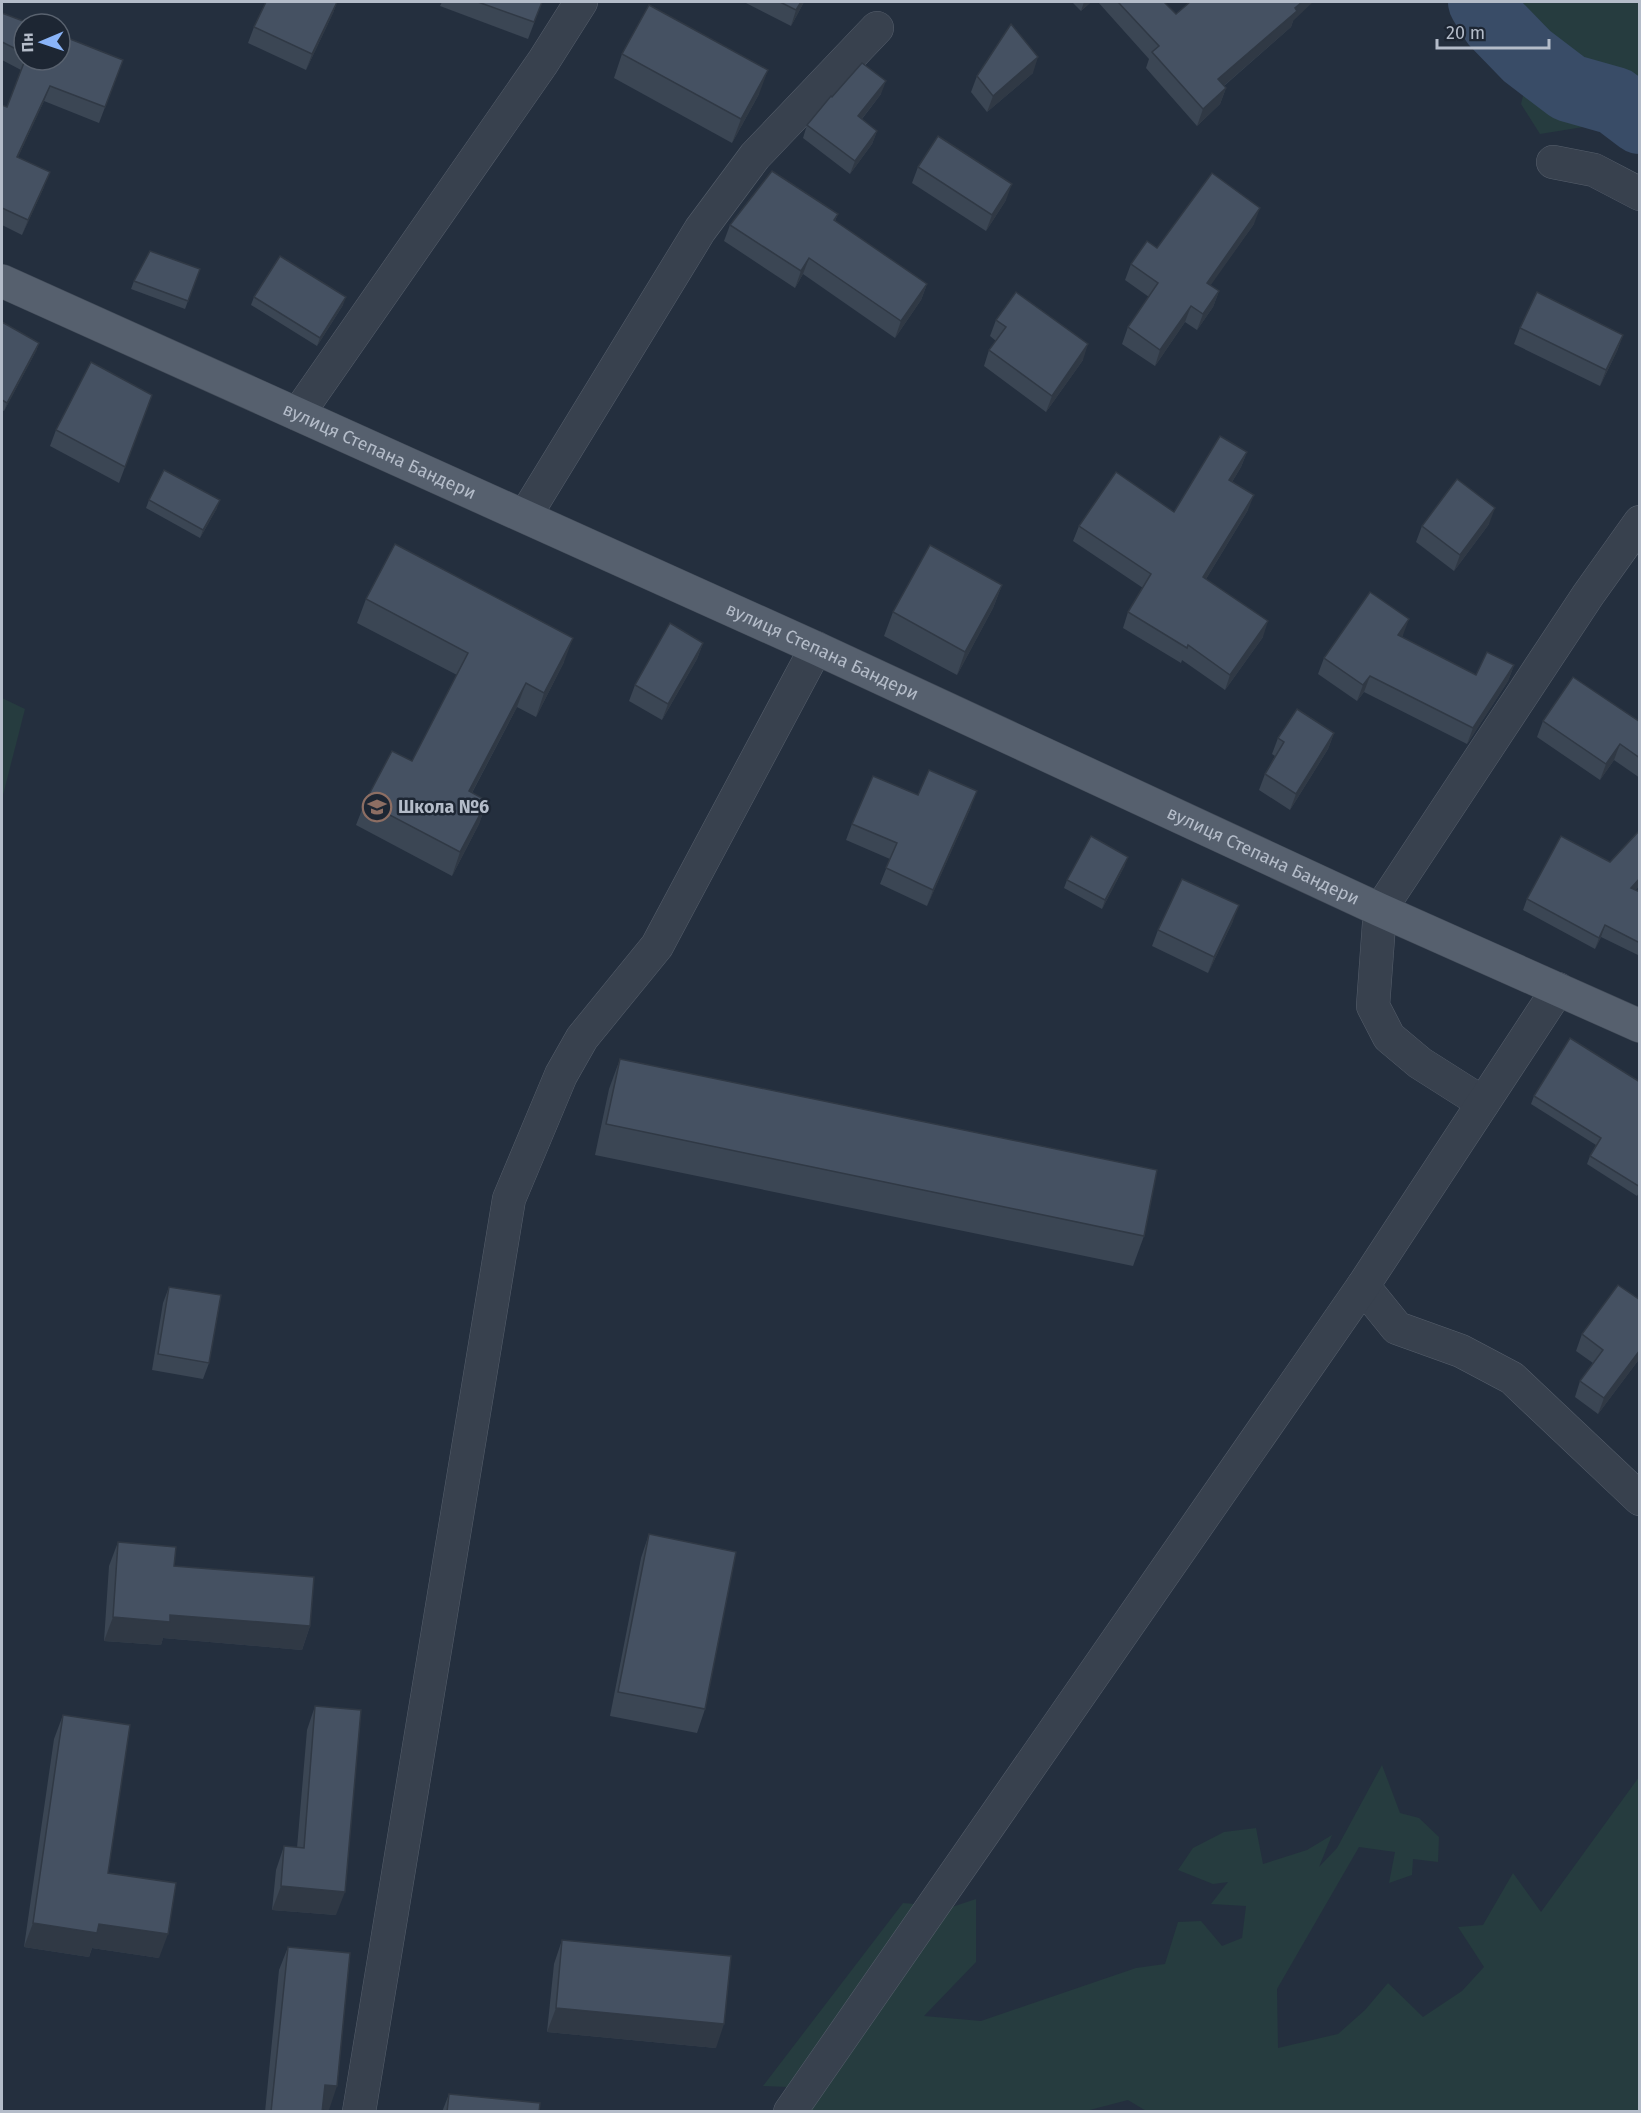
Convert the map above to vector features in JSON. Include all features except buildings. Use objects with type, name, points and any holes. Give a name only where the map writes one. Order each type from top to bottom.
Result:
[{"type":"main road","name":"вулиця Степана Бандери","points":[[2,281],[816,648],[1380,910],[1640,1026]]},
{"type":"lane","points":[[298,414],[537,72],[581,2]]},
{"type":"lane","points":[[525,516],[700,230],[755,156],[877,28]]},
{"type":"lane","points":[[1553,162],[1594,170],[1640,194]]},
{"type":"lane","points":[[1483,1103],[1420,1063],[1389,1037],[1373,1006],[1380,910],[1588,595],[1640,522]]},
{"type":"lane","points":[[359,2112],[509,1199],[561,1075],[582,1038],[657,946],[816,648]]},
{"type":"lane","points":[[790,2112],[1363,1286],[1558,989]]},
{"type":"lane","points":[[1363,1286],[1397,1328],[1461,1351],[1512,1378],[1640,1499]]},
{"type":"green space","points":[[1448,2],[1639,2],[1639,118],[1540,134],[1521,104],[1537,39],[1476,52]]},
{"type":"green space","points":[[2,698],[25,709],[2,799]]},
{"type":"green space","points":[[1382,1765],[1400,1813],[1419,1818],[1439,1837],[1438,1862],[1413,1859],[1412,1875],[1389,1883],[1395,1852],[1359,1847],[1277,1989],[1278,2048],[1338,2034],[1365,2010],[1388,1983],[1423,2017],[1462,1991],[1484,1967],[1458,1927],[1483,1925],[1513,1873],[1541,1912],[1639,1777],[1639,2111],[1148,2112],[1128,2100],[1082,2112],[782,2112],[787,2087],[763,2086],[903,1903],[952,1907],[976,1899],[976,1962],[924,2016],[981,2021],[1136,1968],[1165,1964],[1178,1922],[1201,1921],[1222,1946],[1242,1938],[1246,1906],[1211,1904],[1228,1882],[1213,1884],[1178,1870],[1193,1848],[1224,1832],[1256,1828],[1263,1864],[1307,1850],[1332,1835],[1319,1867],[1337,1848]]},
{"type":"waterway","points":[[1482,2],[1495,23],[1527,56],[1569,88],[1615,101],[1640,120]]},
{"type":"place","name":"Школа №6","points":[[377,807]]}]
